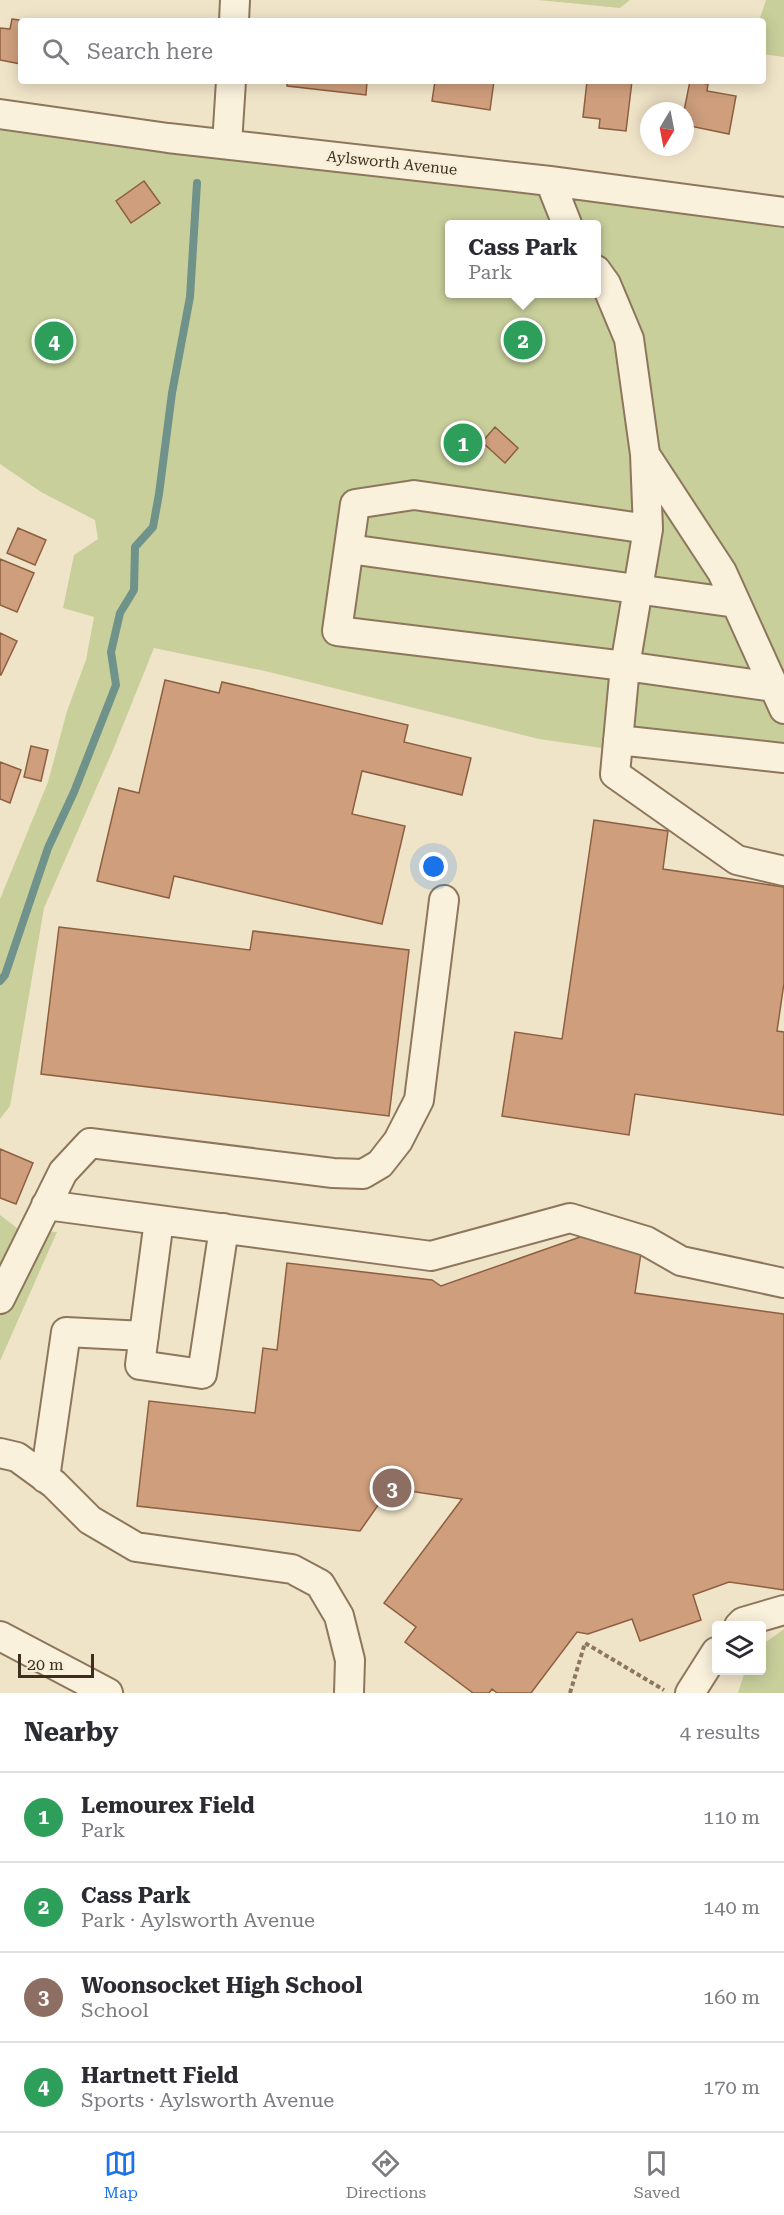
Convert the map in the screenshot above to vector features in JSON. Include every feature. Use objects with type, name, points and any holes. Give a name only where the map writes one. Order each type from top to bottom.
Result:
[{"type":"street","points":[[234,18],[235,0]]},
{"type":"street","points":[[227,144],[231,84]]},
{"type":"street","name":"Aylsworth Avenue","points":[[0,114],[168,138],[550,181],[784,212]]},
{"type":"street","points":[[550,181],[565,220]]},
{"type":"street","points":[[601,276],[629,339],[645,454],[648,529],[625,666],[615,774],[737,860],[784,871]]},
{"type":"street","points":[[645,454],[722,572],[779,698]]},
{"type":"street","points":[[648,529],[414,495],[355,504],[337,631],[625,666],[779,698]]},
{"type":"street","points":[[349,549],[736,603]]},
{"type":"street","points":[[618,740],[784,758]]},
{"type":"street","points":[[0,1299],[63,1172],[90,1143],[333,1173],[363,1173],[380,1164],[398,1141],[419,1100],[444,900]]},
{"type":"street","points":[[46,1205],[431,1256],[570,1218],[646,1241],[681,1261],[784,1283]]},
{"type":"street","points":[[159,1220],[140,1365],[202,1374],[224,1228]]},
{"type":"street","points":[[45,1478],[66,1332],[144,1336]]},
{"type":"street","points":[[0,1453],[16,1457],[45,1478],[90,1520],[136,1547],[292,1569],[320,1584],[339,1616],[350,1660],[349,1693]]},
{"type":"street","points":[[746,1621],[784,1610]]},
{"type":"street","points":[[0,1636],[108,1693]]},
{"type":"street","points":[[690,1693],[712,1660]]},
{"type":"path","points":[[570,1693],[585,1643],[670,1693]]},
{"type":"green space","points":[[538,0],[630,0],[620,8]]},
{"type":"green space","points":[[766,0],[784,0],[784,57],[766,54],[766,18],[760,18]]},
{"type":"green space","points":[[0,114],[784,214],[784,774],[539,739],[265,671],[154,648],[113,750],[44,908],[10,1106],[0,1119],[0,899],[48,782],[67,711],[86,660],[94,617],[63,608],[74,555],[98,539],[95,520],[41,492],[0,464]]},
{"type":"green space","points":[[0,1215],[21,1231],[57,1232],[0,1361]]},
{"type":"green space","points":[[784,1629],[784,1693],[738,1693],[744,1675],[766,1675],[766,1642]]},
{"type":"building","points":[[12,19],[18,20],[18,63],[0,60],[0,28],[10,29]]},
{"type":"building","points":[[287,84],[367,84],[366,95],[287,86]]},
{"type":"building","points":[[435,84],[494,84],[490,110],[432,101]]},
{"type":"building","points":[[587,84],[632,84],[626,131],[599,128],[600,119],[583,117]]},
{"type":"building","points":[[689,84],[708,84],[707,91],[736,96],[729,134],[694,127],[694,102],[686,102]]},
{"type":"building","points":[[144,181],[160,203],[131,223],[116,201]]},
{"type":"building","points":[[495,427],[518,448],[505,463],[482,442]]},
{"type":"building","points":[[18,528],[46,540],[35,565],[7,553]]},
{"type":"building","points":[[0,559],[34,573],[17,612],[0,605]]},
{"type":"building","points":[[0,633],[17,641],[1,675],[0,675]]},
{"type":"building","points":[[165,680],[219,693],[222,682],[408,725],[404,742],[471,758],[462,795],[362,771],[352,814],[405,826],[382,924],[174,876],[169,898],[97,881],[119,788],[139,793]]},
{"type":"building","points":[[31,746],[48,750],[41,781],[24,777]]},
{"type":"building","points":[[0,762],[21,770],[10,803],[0,799]]},
{"type":"building","points":[[594,820],[668,831],[663,869],[784,887],[784,983],[777,1031],[784,1032],[784,1115],[635,1094],[629,1135],[502,1116],[515,1032],[562,1039]]},
{"type":"building","points":[[59,927],[250,950],[253,931],[409,950],[389,1116],[41,1074]]},
{"type":"building","points":[[0,1149],[33,1163],[16,1204],[0,1198]]},
{"type":"building","points":[[580,1237],[642,1246],[635,1293],[784,1314],[784,1590],[729,1582],[693,1595],[701,1620],[640,1641],[632,1619],[588,1634],[577,1632],[531,1693],[497,1693],[492,1689],[489,1693],[473,1693],[405,1642],[416,1627],[384,1603],[462,1499],[390,1488],[360,1531],[137,1506],[149,1401],[255,1413],[263,1348],[277,1350],[287,1263],[432,1280],[441,1286]]},
{"type":"waterway","points":[[0,981],[5,975],[48,848],[74,792],[116,685],[111,652],[120,613],[134,590],[135,547],[153,527],[159,494],[172,393],[190,297],[197,183]]},
{"type":"place","name":"Cass Park","points":[[523,340]]},
{"type":"place","name":"Hartnett Field","points":[[54,341]]},
{"type":"place","name":"Lemourex Field","points":[[463,443]]},
{"type":"place","name":"Woonsocket High School","points":[[392,1488]]}]
